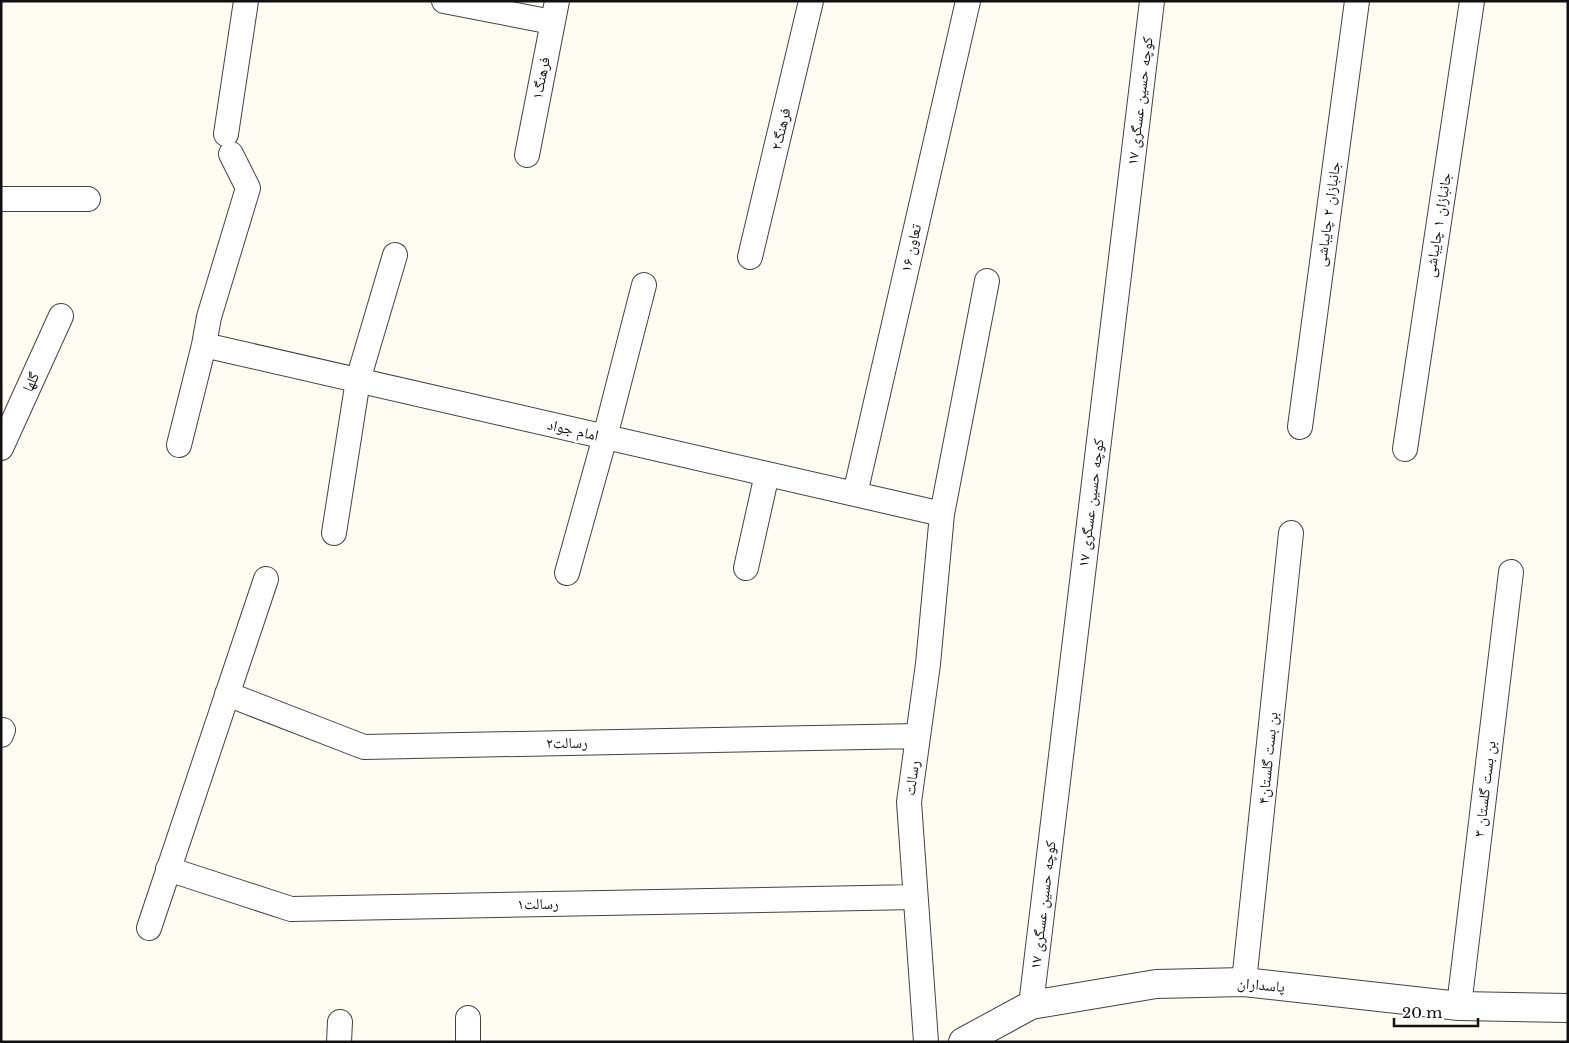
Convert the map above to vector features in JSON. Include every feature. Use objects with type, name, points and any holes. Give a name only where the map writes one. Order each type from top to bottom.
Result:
[{"type":"street","points":[[180,444],[209,317],[248,188],[229,144],[246,1]]},
{"type":"street","points":[[444,1],[554,12]]},
{"type":"street","name":"فرهنگ۲","points":[[750,257],[811,1]]},
{"type":"street","name":"تعاون ۱۶","points":[[854,494],[968,1]]},
{"type":"street","name":"کوچه حسین عسگری ۱۷","points":[[1031,1005],[1152,1]]},
{"type":"street","name":"جانبازان ۲ چایباشی","points":[[1300,427],[1357,1]]},
{"type":"street","name":"جانبازان ۱ چایباشی","points":[[1405,450],[1472,1]]},
{"type":"street","name":"فرهنگ۱","points":[[527,155],[554,12]]},
{"type":"street","points":[[1,199],[88,199]]},
{"type":"street","points":[[334,533],[358,380],[395,255]]},
{"type":"street","name":"رسالت","points":[[926,1042],[909,802],[928,664],[942,514],[987,281]]},
{"type":"street","points":[[567,573],[605,437],[644,285]]},
{"type":"street","name":"گلها","points":[[1,448],[61,316]]},
{"type":"street","name":"امام جواد","points":[[204,344],[942,514]]},
{"type":"street","points":[[746,568],[767,474]]},
{"type":"street","name":"بن بست گلستان۴","points":[[1244,982],[1291,533]]},
{"type":"street","name":"بن بست گلستان ۳","points":[[1459,1006],[1510,572]]},
{"type":"street","points":[[148,928],[266,579]]},
{"type":"street","name":"رسالت۲","points":[[227,694],[364,747],[918,736]]},
{"type":"street","name":"رسالت۱","points":[[168,869],[291,909],[915,897]]},
{"type":"street","name":"پاسداران","points":[[963,1042],[1031,1005],[1156,984],[1244,982],[1459,1006],[1568,1008]]},
{"type":"street","points":[[468,1018],[468,1042]]}]
